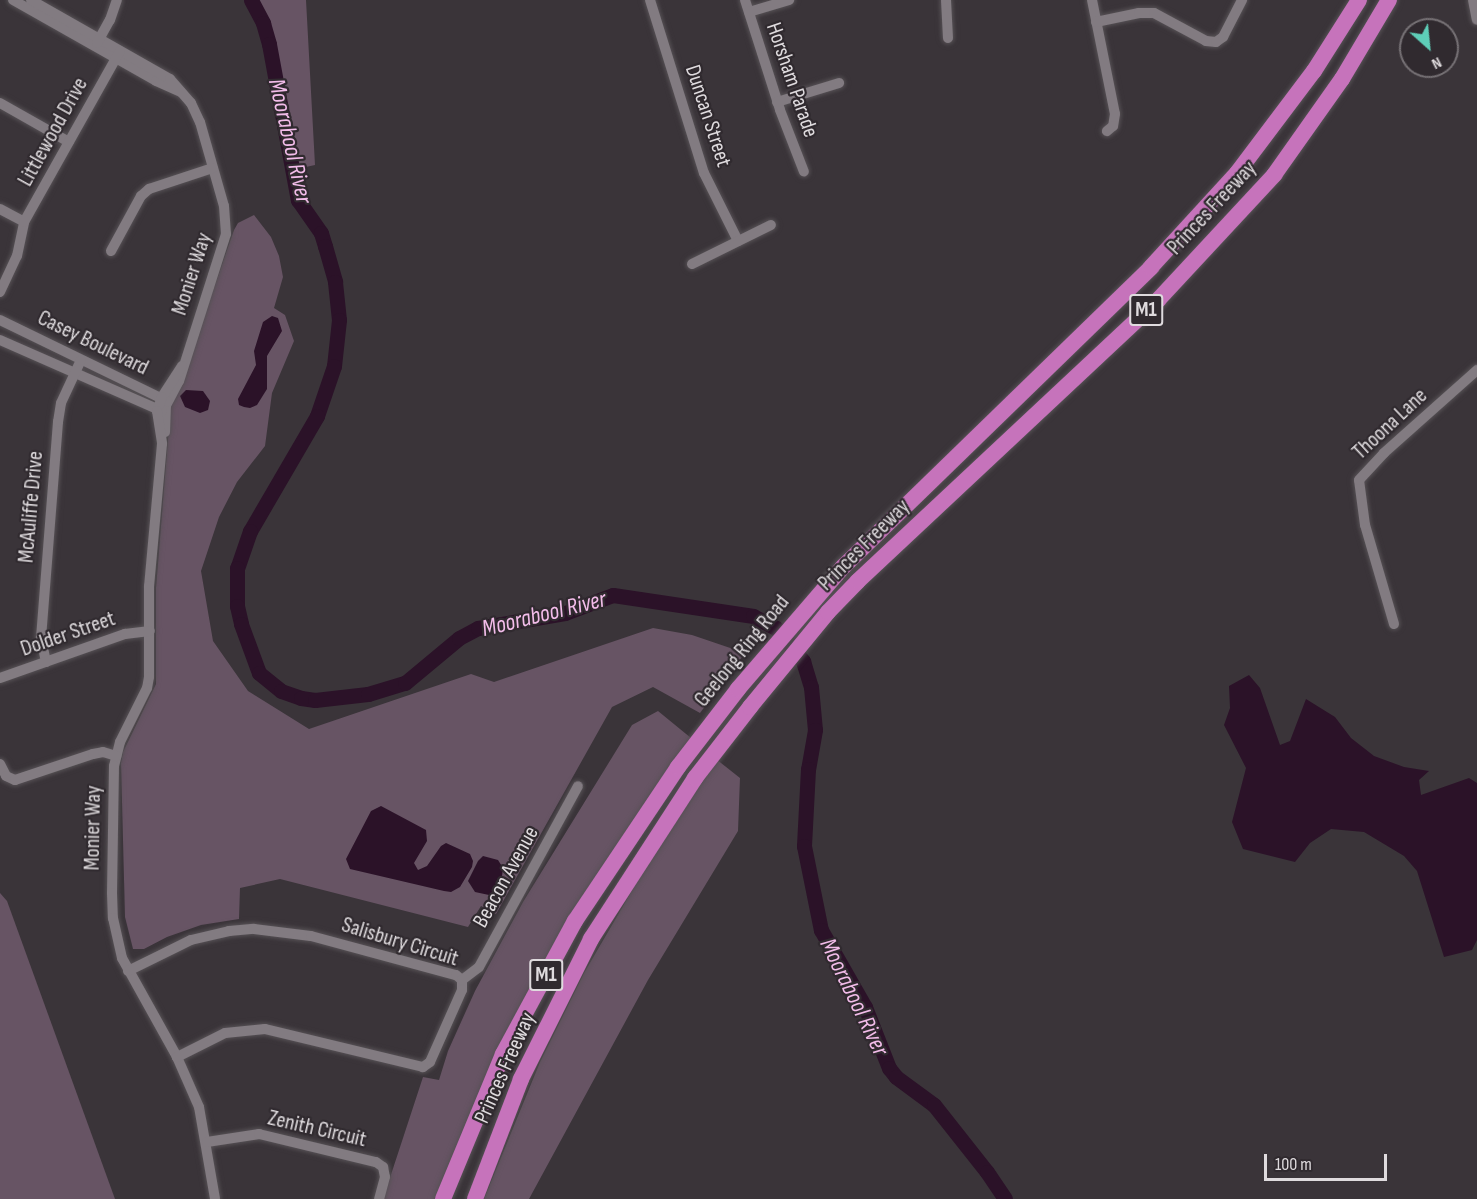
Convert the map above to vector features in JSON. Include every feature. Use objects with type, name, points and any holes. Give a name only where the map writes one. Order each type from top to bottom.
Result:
[{"type":"highway","name":"Princes Freeway","points":[[843,567],[1143,275],[1237,173],[1314,71],[1359,0]]},
{"type":"highway","name":"Princes Freeway","points":[[475,1199],[521,1079],[591,939],[695,778],[828,612],[858,581],[1158,300],[1274,175],[1342,79],[1389,0]]},
{"type":"highway","name":"Geelong Ring Road","points":[[678,767],[738,689],[843,567]]},
{"type":"highway","name":"Princes Freeway","points":[[443,1199],[503,1054],[519,1023],[575,921],[678,767]]},
{"type":"street","name":"Monier Way","points":[[13,0],[97,42]]},
{"type":"street","name":"Monier Way","points":[[31,0],[182,92],[197,116],[224,206],[226,234],[182,366],[163,405],[165,433],[162,444],[149,586],[150,631],[147,688],[116,756],[113,918],[128,971],[177,1057],[199,1107],[207,1142],[215,1199]]},
{"type":"street","points":[[97,42],[110,20],[117,0]]},
{"type":"street","name":"Duncan Street","points":[[650,0],[704,173],[738,241]]},
{"type":"street","name":"Horsham Parade","points":[[745,0],[777,102],[804,172]]},
{"type":"street","points":[[749,12],[789,0]]},
{"type":"street","points":[[946,0],[948,38]]},
{"type":"street","points":[[1092,0],[1115,114],[1113,126],[1107,131]]},
{"type":"street","points":[[1096,22],[1139,13],[1154,14],[1206,42],[1216,42],[1223,37],[1242,0]]},
{"type":"street","points":[[1473,0],[1477,20]]},
{"type":"street","name":"Littlewood Drive","points":[[0,292],[17,256],[24,222],[118,54]]},
{"type":"street","points":[[777,102],[839,83]]},
{"type":"street","points":[[0,104],[69,142]]},
{"type":"street","points":[[111,251],[141,196],[149,189],[213,168]]},
{"type":"street","points":[[0,209],[24,222]]},
{"type":"street","points":[[692,264],[771,225]]},
{"type":"street","points":[[0,320],[0,326]]},
{"type":"street","name":"Casey Boulevard","points":[[0,320],[81,360],[163,405]]},
{"type":"street","name":"Casey Boulevard","points":[[0,340],[74,373],[163,405]]},
{"type":"street","name":"McAuliffe Drive","points":[[46,662],[40,638],[58,422],[61,403],[81,360]]},
{"type":"street","name":"Thoona Lane","points":[[1394,624],[1365,525],[1359,480],[1384,453],[1477,370]]},
{"type":"street","name":"Dolder Street","points":[[0,678],[125,634],[150,631]]},
{"type":"street","points":[[0,764],[6,776],[15,780],[93,754],[103,752],[116,756]]},
{"type":"street","name":"Beacon Avenue","points":[[462,980],[479,967],[578,786]]},
{"type":"street","name":"Salisbury Circuit","points":[[128,971],[191,940],[229,931],[254,929],[311,936],[456,975],[462,980],[462,990],[430,1062],[423,1067],[265,1029],[225,1033],[177,1057]]},
{"type":"street","name":"Zenith Circuit","points":[[207,1142],[259,1134],[376,1162],[383,1167],[385,1177],[379,1199]]},
{"type":"shaded area","points":[[251,0],[306,0],[315,165],[292,170],[269,44],[263,23]]},
{"type":"shaded area","points":[[254,215],[271,237],[279,256],[283,277],[274,308],[285,315],[294,341],[272,393],[265,446],[237,482],[219,517],[201,571],[213,641],[248,691],[309,729],[471,674],[494,682],[653,628],[692,635],[745,653],[700,713],[653,687],[612,707],[496,914],[481,906],[468,927],[280,879],[240,888],[239,919],[201,925],[167,937],[144,949],[133,949],[125,917],[121,763],[123,752],[156,684],[156,588],[171,402],[179,389],[234,230],[238,223]]},
{"type":"shaded area","points":[[272,316],[278,318],[282,331],[267,356],[267,389],[257,405],[250,408],[244,407],[239,405],[238,399],[256,365],[254,351],[263,322]]},
{"type":"shaded area","points":[[186,390],[203,391],[210,401],[208,410],[200,413],[185,407],[180,396]]},
{"type":"shaded area","points":[[1249,675],[1260,688],[1280,745],[1290,741],[1306,699],[1335,717],[1351,738],[1374,756],[1404,767],[1429,771],[1419,780],[1421,795],[1469,778],[1477,783],[1477,940],[1472,950],[1444,957],[1417,871],[1404,856],[1364,832],[1331,829],[1310,843],[1295,862],[1243,849],[1232,822],[1246,768],[1224,725],[1230,708],[1229,686]]},
{"type":"shaded area","points":[[658,711],[691,738],[582,904],[441,1199],[383,1199],[423,1077],[439,1080],[448,1051],[475,991],[523,902],[632,725]]},
{"type":"shaded area","points":[[716,759],[740,778],[738,831],[648,980],[529,1199],[484,1199],[540,1062],[584,973],[644,870]]},
{"type":"shaded area","points":[[381,806],[426,830],[427,841],[414,863],[418,870],[427,866],[441,846],[446,843],[470,854],[473,861],[472,867],[460,887],[451,892],[444,891],[350,869],[346,859],[371,811]]},
{"type":"shaded area","points":[[483,856],[498,860],[503,868],[502,876],[494,891],[489,895],[475,892],[468,881]]},
{"type":"shaded area","points":[[0,893],[7,901],[115,1199],[0,1199]]},
{"type":"waterway","name":"Moorabool River","points":[[251,0],[263,23],[269,44],[298,200],[321,233],[335,282],[339,320],[334,366],[317,416],[250,531],[237,568],[237,606],[241,624],[259,673],[281,691],[301,698],[315,700],[368,694],[405,683],[459,638],[478,628],[565,613],[613,595],[753,616],[776,628],[803,661],[811,687],[815,730],[808,769],[804,846],[821,930],[865,1007],[889,1068],[896,1077],[934,1105],[987,1172],[1005,1199]]}]
